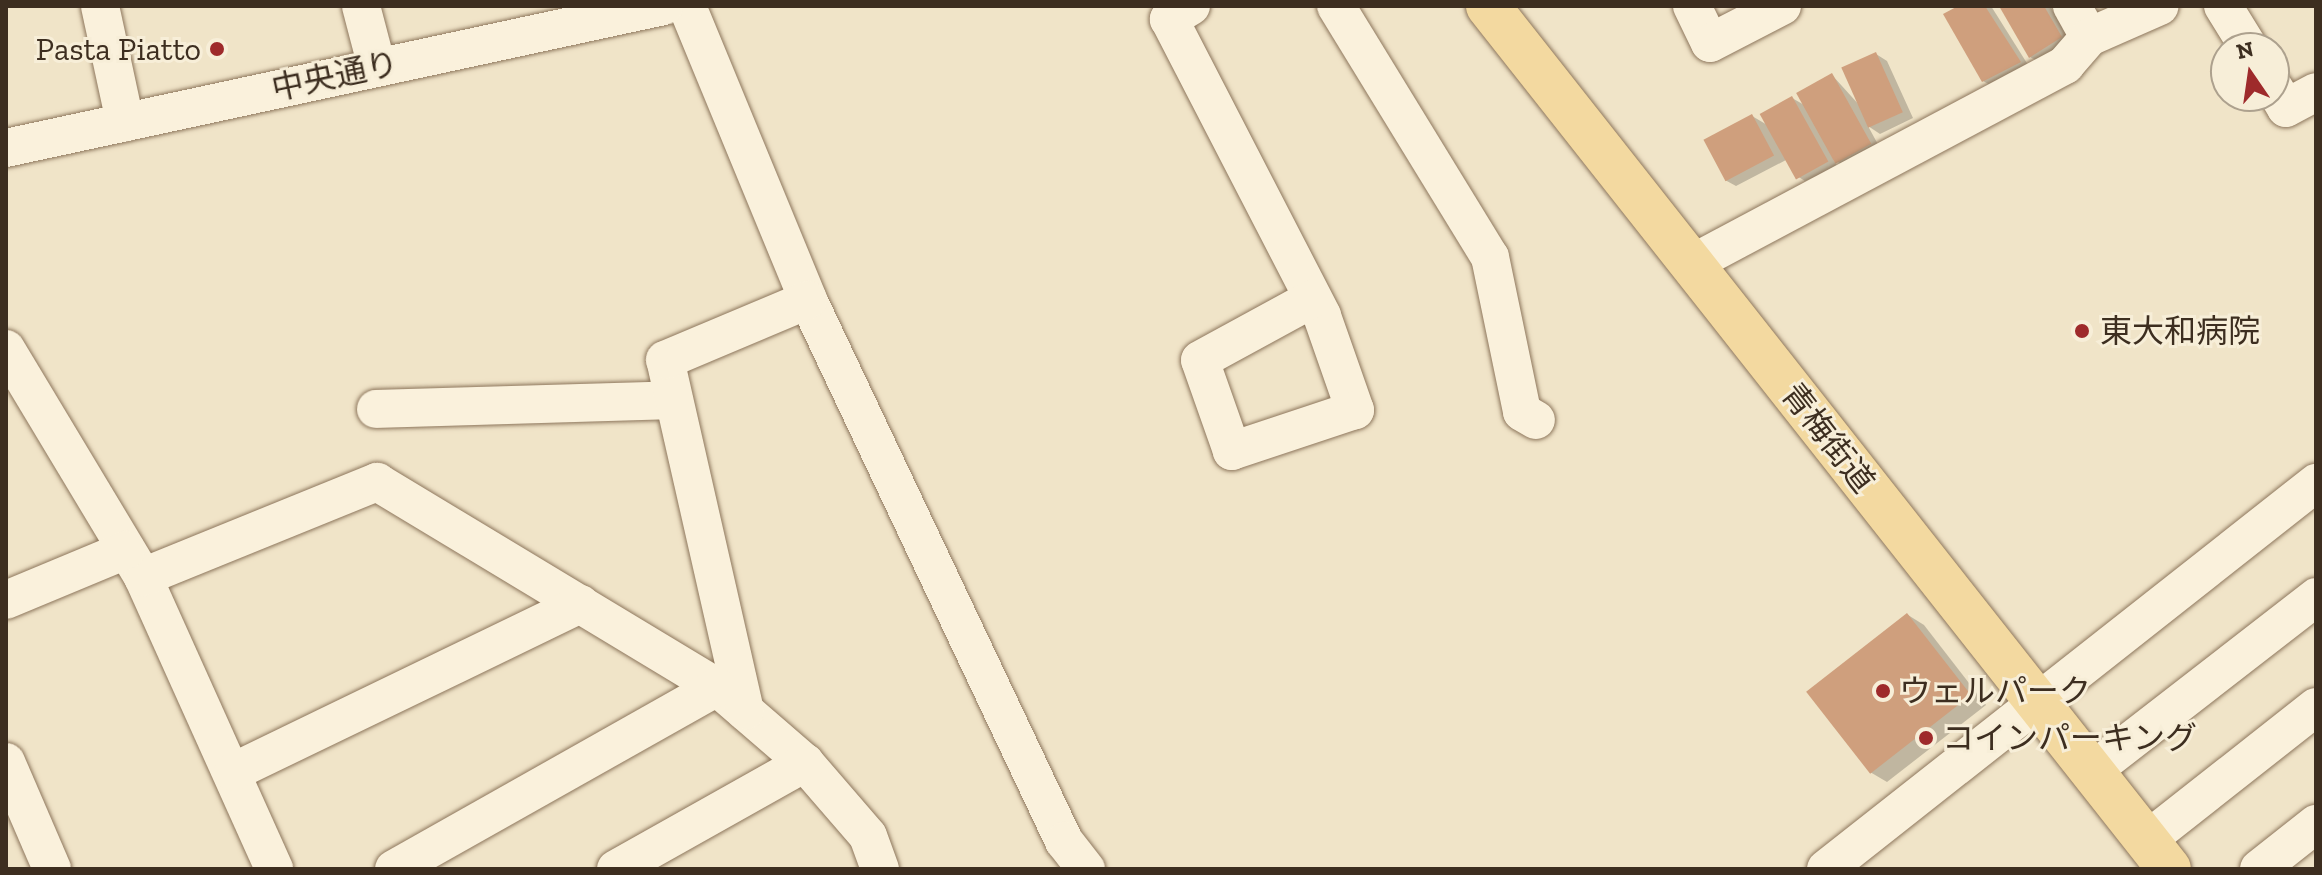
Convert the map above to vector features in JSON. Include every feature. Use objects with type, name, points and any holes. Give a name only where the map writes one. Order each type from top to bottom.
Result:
[{"type":"main road","name":"青梅街道","points":[[1488,6],[2158,855]]},
{"type":"street","points":[[100,6],[125,122]]},
{"type":"street","points":[[361,6],[377,67]]},
{"type":"street","name":"中央通り","points":[[6,148],[664,6]]},
{"type":"street","points":[[687,6],[808,300],[1064,841],[1086,869]]},
{"type":"street","points":[[1191,6],[1169,19],[1312,299]]},
{"type":"street","points":[[1336,6],[1490,257],[1522,412],[1536,420]]},
{"type":"street","points":[[1692,6],[1710,43],[1782,6]]},
{"type":"street","points":[[1691,264],[2065,65],[2080,22],[2160,6]]},
{"type":"street","points":[[2223,6],[2239,32]]},
{"type":"street","points":[[2290,106],[2316,92]]},
{"type":"street","points":[[731,699],[665,360],[808,300]]},
{"type":"street","points":[[6,349],[134,564],[233,772],[274,869]]},
{"type":"street","points":[[376,409],[673,400]]},
{"type":"street","points":[[6,600],[134,564],[377,482],[731,699],[805,763],[868,836],[880,869]]},
{"type":"street","points":[[1826,869],[2316,483]]},
{"type":"street","points":[[2092,771],[2316,597]]},
{"type":"street","points":[[233,772],[580,604]]},
{"type":"street","points":[[394,869],[731,699]]},
{"type":"street","points":[[2158,855],[2316,707]]},
{"type":"street","points":[[6,762],[52,869]]},
{"type":"street","points":[[616,869],[805,763]]},
{"type":"street","points":[[2259,869],[2316,824]]},
{"type":"building","points":[[1958,6],[1985,6],[2021,62],[1982,82],[1943,14]]},
{"type":"building","points":[[1999,6],[2044,6],[2062,37],[2029,58]]},
{"type":"building","points":[[1876,52],[1903,112],[1868,128],[1841,67]]},
{"type":"building","points":[[1832,73],[1871,144],[1835,164],[1796,93]]},
{"type":"building","points":[[1792,96],[1828,162],[1796,180],[1760,114]]},
{"type":"building","points":[[1752,114],[1774,155],[1726,181],[1703,140]]},
{"type":"building","points":[[1907,613],[1971,695],[1870,774],[1806,692]]},
{"type":"place","name":"Pasta Piatto","points":[[217,49]]},
{"type":"place","name":"東大和病院","points":[[2082,331]]},
{"type":"place","name":"ウェルパーク","points":[[1883,691]]},
{"type":"place","name":"コインパーキング","points":[[1926,738]]}]
